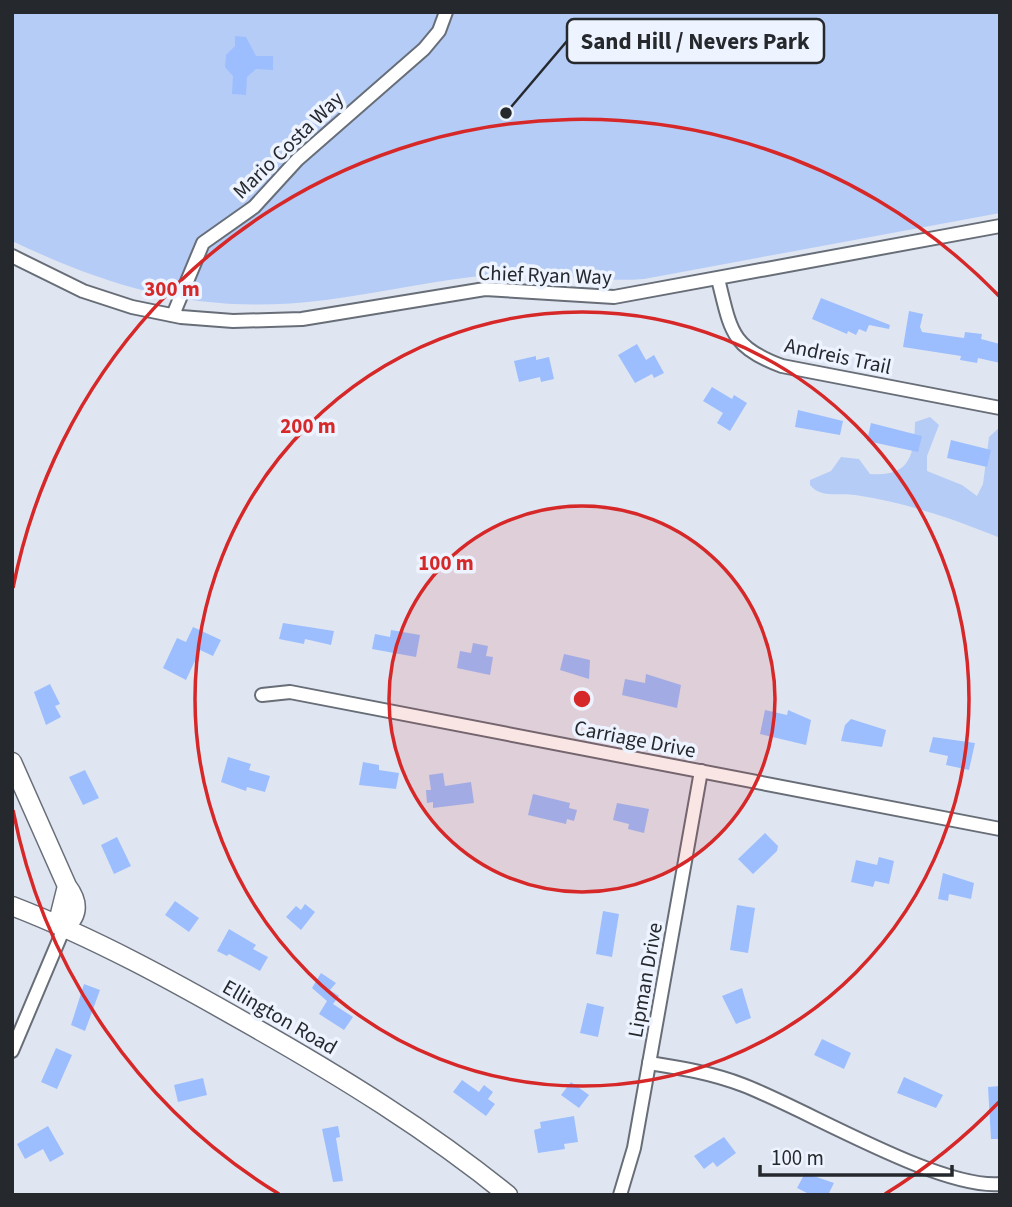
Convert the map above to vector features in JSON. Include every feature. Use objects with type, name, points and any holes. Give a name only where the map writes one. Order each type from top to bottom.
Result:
[{"type":"main road","points":[[12,762],[67,886],[60,914],[64,928]]},
{"type":"main road","name":"Ellington Road","points":[[12,906],[64,928],[210,1002],[312,1061],[423,1130],[508,1195]]},
{"type":"street","name":"Mario Costa Way","points":[[173,315],[203,243],[254,207],[297,160],[424,49],[439,31],[446,12]]},
{"type":"street","name":"Chief Ryan Way","points":[[12,256],[83,291],[132,307],[173,315],[233,321],[302,319],[485,289],[614,297],[1000,226]]},
{"type":"street","name":"Andreis Trail","points":[[718,279],[730,327],[752,355],[782,366],[1000,408]]},
{"type":"street","name":"Carriage Drive","points":[[262,695],[290,692],[1000,829]]},
{"type":"street","name":"Lipman Drive","points":[[620,1195],[635,1148],[701,771]]},
{"type":"street","points":[[12,1051],[64,928]]},
{"type":"street","points":[[649,1063],[700,1071],[742,1085],[927,1168],[987,1185],[1000,1184]]},
{"type":"shaded area","points":[[12,12],[1000,12],[1000,213],[644,279],[490,275],[326,300],[282,304],[202,301],[164,295],[90,274],[12,241]]},
{"type":"shaded area","points":[[930,417],[939,425],[927,456],[927,471],[962,485],[977,496],[983,484],[989,437],[1000,427],[1000,538],[910,507],[855,495],[825,494],[810,485],[810,480],[831,471],[841,457],[859,459],[870,474],[894,472],[902,468],[911,454],[915,422]]},
{"type":"building","points":[[235,36],[246,37],[256,56],[273,56],[273,70],[256,69],[247,77],[246,95],[232,94],[233,76],[225,67],[226,55],[235,46]]},
{"type":"building","points":[[821,298],[890,325],[889,329],[869,325],[866,332],[859,329],[856,335],[848,331],[847,334],[812,319]]},
{"type":"building","points":[[909,311],[923,314],[920,327],[922,332],[964,338],[965,332],[982,334],[981,339],[1000,344],[1000,363],[978,358],[977,363],[960,360],[961,356],[903,347]]},
{"type":"building","points":[[637,344],[646,360],[654,355],[664,373],[654,378],[652,374],[635,383],[618,355]]},
{"type":"building","points":[[536,356],[536,360],[549,357],[554,379],[541,382],[540,377],[519,382],[514,361]]},
{"type":"building","points":[[712,387],[732,399],[734,395],[747,403],[730,431],[717,423],[723,413],[703,401]]},
{"type":"building","points":[[798,410],[843,421],[840,435],[795,427]]},
{"type":"building","points":[[871,423],[922,436],[918,452],[867,441]]},
{"type":"building","points":[[951,440],[991,450],[987,467],[947,458]]},
{"type":"building","points":[[283,623],[334,631],[331,645],[305,639],[304,644],[279,639]]},
{"type":"building","points":[[193,627],[221,640],[213,656],[200,650],[186,680],[163,668],[177,638],[186,642]]},
{"type":"building","points":[[391,630],[420,635],[416,657],[372,649],[375,634],[390,637]]},
{"type":"building","points":[[473,643],[488,646],[486,656],[493,657],[490,675],[457,668],[460,651],[471,653]]},
{"type":"building","points":[[564,654],[590,660],[589,679],[560,670]]},
{"type":"building","points":[[646,674],[681,685],[677,708],[622,695],[625,679],[645,683]]},
{"type":"building","points":[[50,684],[60,704],[55,706],[61,717],[46,725],[34,692]]},
{"type":"building","points":[[765,710],[787,715],[788,710],[811,720],[806,745],[760,734]]},
{"type":"building","points":[[851,719],[886,730],[882,747],[841,741],[845,725]]},
{"type":"building","points":[[933,737],[975,743],[969,770],[946,765],[948,756],[929,752]]},
{"type":"building","points":[[228,757],[251,764],[249,770],[270,776],[265,792],[247,787],[246,791],[221,782]]},
{"type":"building","points":[[363,762],[379,765],[379,770],[399,773],[396,789],[359,785]]},
{"type":"building","points":[[85,770],[99,798],[83,805],[69,777]]},
{"type":"building","points":[[443,773],[445,786],[471,782],[474,803],[433,808],[433,802],[427,803],[426,790],[431,790],[429,775]]},
{"type":"building","points":[[533,794],[570,803],[569,808],[577,810],[574,821],[567,819],[566,824],[528,815]]},
{"type":"building","points":[[617,803],[649,809],[644,833],[628,829],[629,824],[613,820]]},
{"type":"building","points":[[765,833],[778,846],[777,851],[753,874],[738,859]]},
{"type":"building","points":[[117,837],[131,866],[114,874],[101,845]]},
{"type":"building","points":[[879,857],[894,861],[889,884],[875,881],[873,887],[851,882],[856,860],[877,865]]},
{"type":"building","points":[[943,873],[974,883],[971,899],[949,894],[948,901],[938,899]]},
{"type":"building","points":[[175,901],[199,918],[189,932],[165,915]]},
{"type":"building","points":[[305,904],[315,912],[301,930],[286,917],[296,906],[301,910]]},
{"type":"building","points":[[737,905],[755,908],[748,953],[730,950]]},
{"type":"building","points":[[603,911],[619,914],[612,957],[596,954]]},
{"type":"building","points":[[229,929],[256,945],[253,949],[268,957],[260,971],[229,954],[227,956],[217,951]]},
{"type":"building","points":[[321,973],[336,983],[330,990],[339,996],[333,1004],[353,1017],[344,1030],[319,1014],[327,1001],[312,988]]},
{"type":"building","points":[[84,984],[100,990],[85,1031],[71,1025]]},
{"type":"building","points":[[742,988],[751,1018],[736,1024],[722,996]]},
{"type":"building","points":[[587,1003],[604,1007],[598,1037],[580,1033]]},
{"type":"building","points":[[822,1039],[851,1053],[844,1069],[814,1055]]},
{"type":"building","points":[[56,1048],[72,1055],[57,1089],[41,1082]]},
{"type":"building","points":[[904,1077],[943,1095],[936,1108],[897,1093]]},
{"type":"building","points":[[203,1078],[207,1095],[178,1102],[174,1085]]},
{"type":"building","points":[[462,1080],[479,1092],[484,1085],[493,1092],[488,1099],[495,1104],[486,1116],[453,1092]]},
{"type":"building","points":[[571,1082],[589,1095],[579,1108],[561,1095]]},
{"type":"building","points":[[1000,1086],[1000,1139],[991,1139],[988,1087]]},
{"type":"building","points":[[574,1116],[578,1142],[564,1144],[565,1149],[538,1153],[534,1130],[541,1128],[540,1122]]},
{"type":"building","points":[[48,1126],[64,1154],[50,1162],[43,1149],[25,1159],[17,1144]]},
{"type":"building","points":[[338,1126],[340,1137],[336,1138],[343,1181],[333,1182],[322,1129]]},
{"type":"building","points":[[724,1137],[736,1153],[717,1167],[713,1162],[704,1169],[694,1156]]},
{"type":"building","points":[[805,1173],[834,1183],[828,1195],[811,1195],[797,1188]]},
{"type":"place","name":"Sand Hill / Nevers Park","points":[[506,113]]}]
